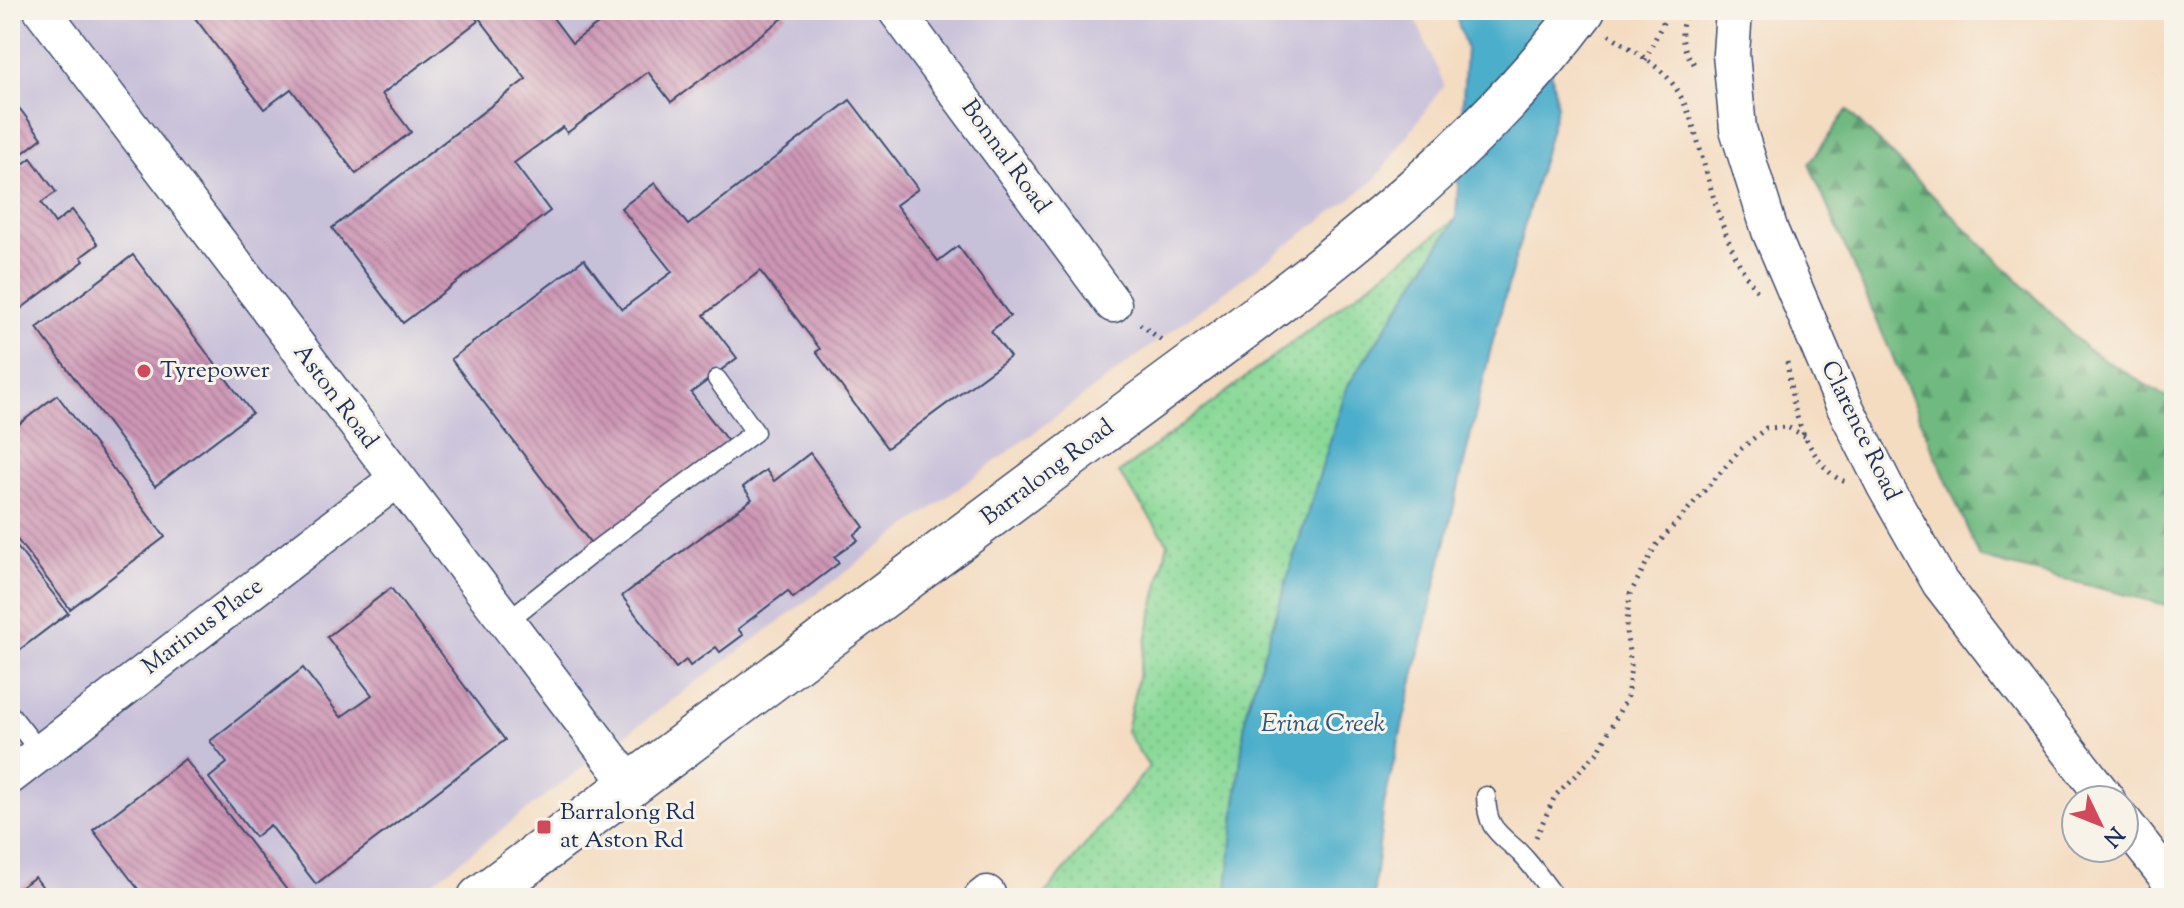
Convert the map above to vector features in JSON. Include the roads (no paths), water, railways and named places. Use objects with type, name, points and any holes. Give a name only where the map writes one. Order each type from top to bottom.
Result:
[{"type":"street","name":"Aston Road","points":[[42,10],[630,784]]},
{"type":"street","name":"Bonnal Road","points":[[896,10],[1113,304]]},
{"type":"street","name":"Clarence Road","points":[[1734,10],[1731,54],[1738,129],[1770,231],[1844,405],[1940,583],[2095,784]]},
{"type":"street","name":"Barralong Road","points":[[480,898],[1224,341],[1390,212],[1507,103],[1557,45],[1592,19]]},
{"type":"street","name":"Marinus Place","points":[[10,776],[397,479]]},
{"type":"street","points":[[2140,842],[2174,886]]},
{"type":"lane","points":[[506,622],[600,547],[755,432],[717,379]]},
{"type":"lane","points":[[10,714],[40,752]]},
{"type":"lane","points":[[1486,796],[1486,812],[1491,827],[1526,860],[1556,898]]},
{"type":"water","name":"Erina Creek","points":[[1454,10],[1541,10],[1557,106],[1491,348],[1384,804],[1373,898],[1226,898],[1246,711],[1347,387],[1456,219],[1466,48]]},
{"type":"place","name":"Tyrepower","points":[[144,371]]},
{"type":"place","name":"Barralong Rd at Aston Rd","points":[[544,827]]}]
